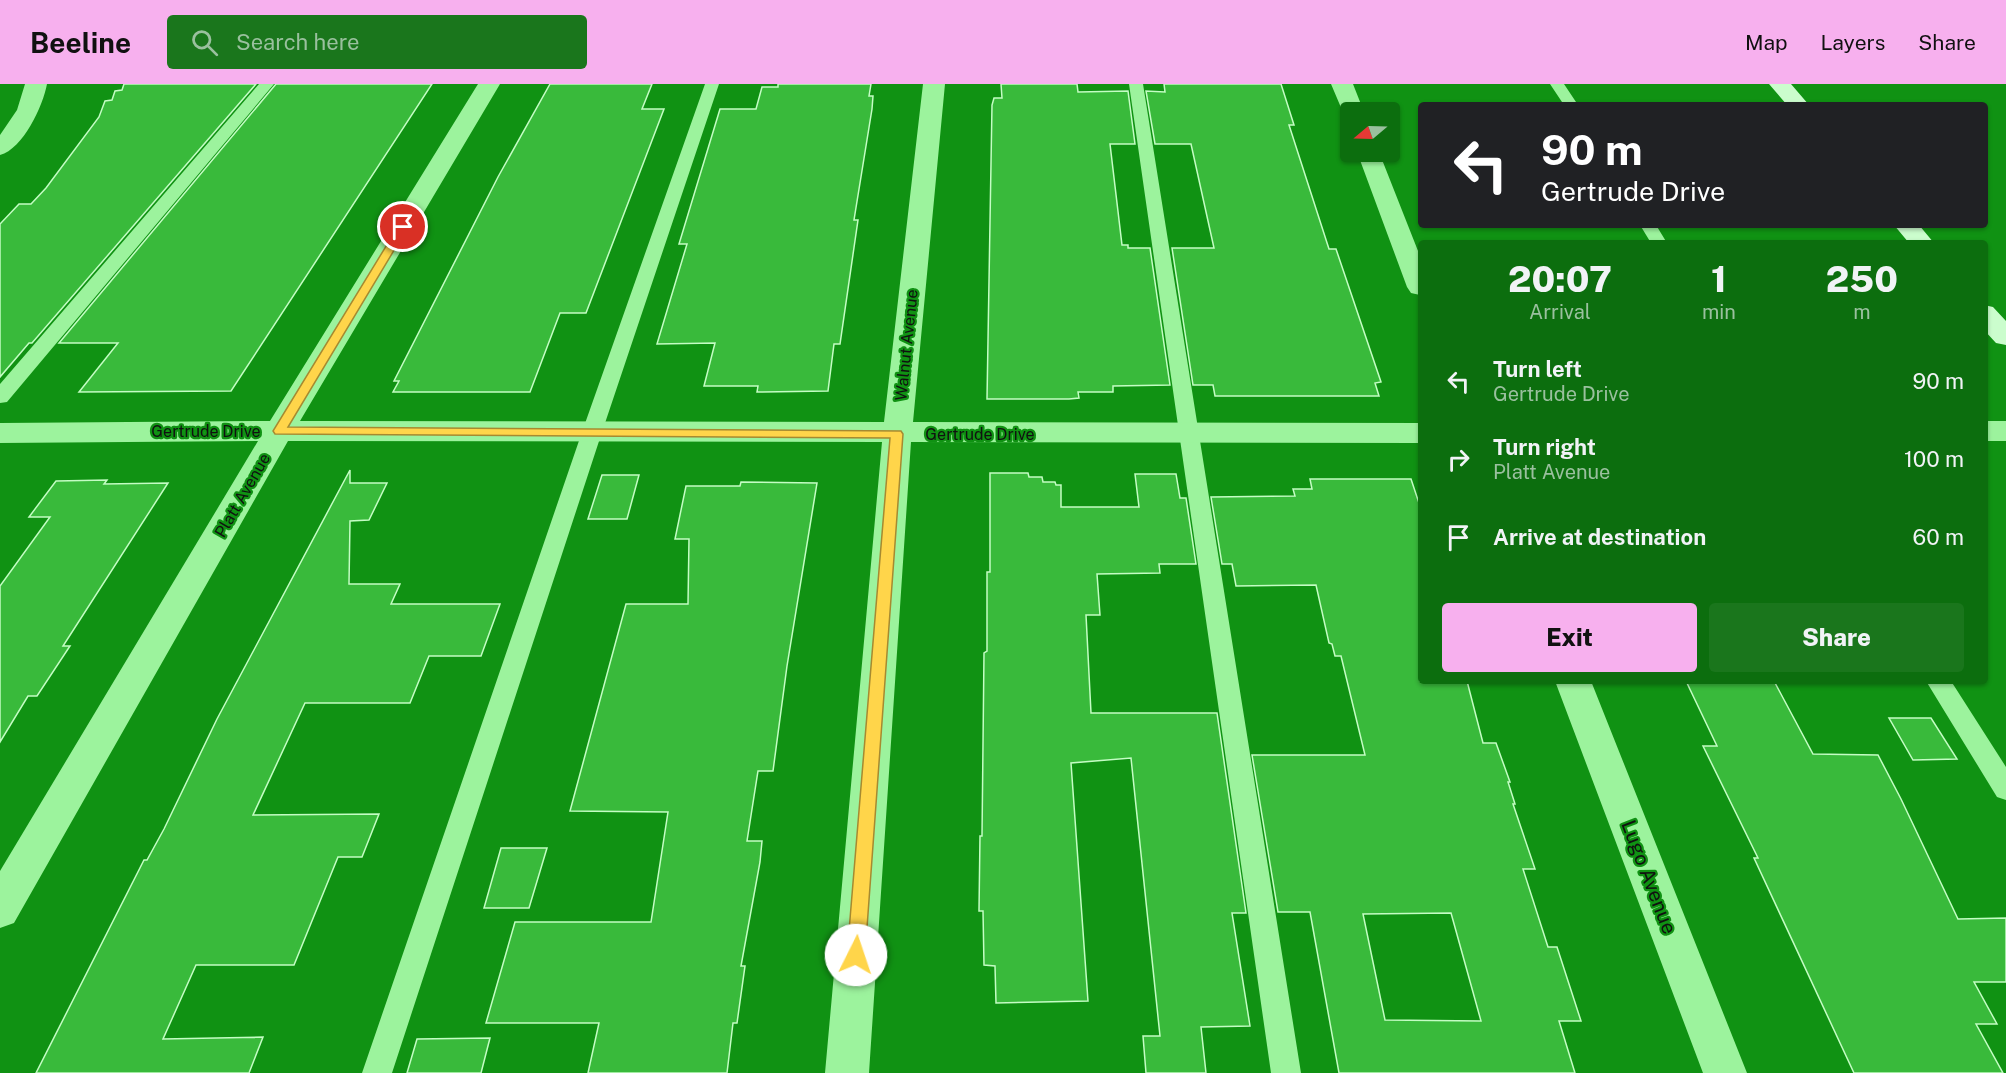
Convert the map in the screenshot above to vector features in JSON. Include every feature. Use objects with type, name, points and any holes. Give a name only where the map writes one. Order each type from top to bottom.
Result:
[{"type":"street","points":[[0,148],[25,118],[35,94],[36,84]]},
{"type":"street","name":"Platt Avenue","points":[[0,909],[279,431],[489,84]]},
{"type":"street","name":"Walnut Avenue","points":[[847,1073],[897,434],[934,84]]},
{"type":"street","points":[[1342,84],[1349,102]]},
{"type":"street","points":[[1780,84],[1795,102]]},
{"type":"street","points":[[1372,162],[1418,282]]},
{"type":"street","points":[[1909,228],[1919,240]]},
{"type":"street","points":[[1988,317],[2006,337]]},
{"type":"street","points":[[1988,430],[2006,431]]},
{"type":"street","name":"Gertrude Drive","points":[[0,433],[279,431],[897,434],[1418,433]]},
{"type":"street","name":"Lugo Avenue","points":[[1574,684],[1725,1073]]},
{"type":"lane","points":[[0,397],[267,84]]},
{"type":"lane","points":[[377,1073],[592,432],[712,84]]},
{"type":"lane","points":[[1136,84],[1286,1073]]},
{"type":"lane","points":[[1557,84],[1569,102]]},
{"type":"lane","points":[[1940,684],[2006,789]]},
{"type":"building","points":[[124,84],[256,84],[0,377],[0,224],[19,204],[31,204],[46,188],[99,117],[105,101],[112,100],[115,91],[122,90]]},
{"type":"building","points":[[276,84],[432,84],[231,391],[79,392],[118,343],[59,343]]},
{"type":"building","points":[[550,84],[652,84],[642,109],[664,109],[586,313],[560,313],[530,392],[393,392],[399,381],[394,381],[498,177]]},
{"type":"building","points":[[778,84],[871,84],[869,96],[873,96],[854,220],[858,220],[840,344],[834,344],[828,391],[757,392],[758,386],[704,386],[715,343],[657,344],[687,244],[679,244],[720,109],[756,109],[762,87],[778,87]]},
{"type":"building","points":[[1001,84],[1077,84],[1078,92],[1128,91],[1135,144],[1110,144],[1122,245],[1128,245],[1128,248],[1150,248],[1170,385],[1113,386],[1113,392],[1078,392],[1079,398],[1069,399],[987,399],[992,105],[994,98],[1002,98]]},
{"type":"building","points":[[1164,84],[1281,84],[1294,125],[1289,125],[1329,249],[1336,249],[1381,382],[1375,383],[1379,396],[1215,396],[1213,385],[1193,385],[1172,248],[1214,248],[1191,144],[1155,144],[1146,91],[1165,92]]},
{"type":"building","points":[[350,470],[350,483],[387,483],[369,520],[350,521],[349,584],[400,584],[391,604],[500,604],[481,656],[429,656],[410,703],[305,703],[253,815],[379,814],[362,857],[338,857],[294,965],[196,965],[163,1039],[263,1037],[249,1073],[36,1073],[144,860],[147,860],[164,829],[217,719]]},
{"type":"building","points":[[990,473],[1028,473],[1029,477],[1042,477],[1043,482],[1055,482],[1056,485],[1061,485],[1061,507],[1139,507],[1135,474],[1176,474],[1180,498],[1186,498],[1196,564],[1159,564],[1160,573],[1097,574],[1100,615],[1086,615],[1091,713],[1217,713],[1246,913],[1232,913],[1250,1026],[1201,1027],[1206,1073],[1146,1073],[1143,1036],[1160,1036],[1131,758],[1071,763],[1088,1001],[996,1003],[995,966],[984,965],[983,911],[979,911],[984,653],[987,651],[987,572],[990,572]]},
{"type":"building","points":[[602,475],[639,475],[627,519],[588,519]]},
{"type":"building","points":[[1310,479],[1411,479],[1418,500],[1418,684],[1468,684],[1483,743],[1496,743],[1510,782],[1508,782],[1515,804],[1513,804],[1535,869],[1523,869],[1548,947],[1557,947],[1581,1021],[1559,1021],[1575,1073],[1339,1073],[1310,912],[1278,912],[1252,755],[1365,755],[1341,656],[1335,656],[1332,644],[1329,643],[1316,585],[1236,586],[1232,564],[1222,564],[1211,497],[1295,496],[1293,489],[1312,489]],"holes":[[[1451,913],[1481,1021],[1385,1020],[1363,914]]]},
{"type":"building","points":[[107,480],[104,484],[168,483],[63,646],[70,646],[37,696],[28,696],[0,742],[0,586],[50,517],[29,517],[56,481]]},
{"type":"building","points":[[741,482],[817,483],[787,666],[773,771],[758,771],[747,841],[762,841],[741,966],[745,966],[737,1023],[733,1023],[727,1073],[588,1073],[599,1023],[486,1023],[515,922],[651,922],[668,812],[570,811],[626,604],[688,604],[689,539],[675,539],[686,486],[740,486]]},
{"type":"building","points":[[1687,684],[1776,684],[1813,754],[1878,755],[1958,919],[2006,918],[2006,982],[1974,982],[1997,1024],[1976,1024],[2003,1073],[1854,1073],[1754,858],[1758,858],[1703,746],[1717,746]]},
{"type":"building","points":[[1889,718],[1931,718],[1957,759],[1913,760]]},
{"type":"building","points":[[501,848],[547,848],[529,908],[484,908]]},
{"type":"building","points":[[490,1038],[481,1073],[407,1073],[417,1039]]},
{"type":"route","points":[[403,227],[279,431],[897,434],[856,955]]}]
